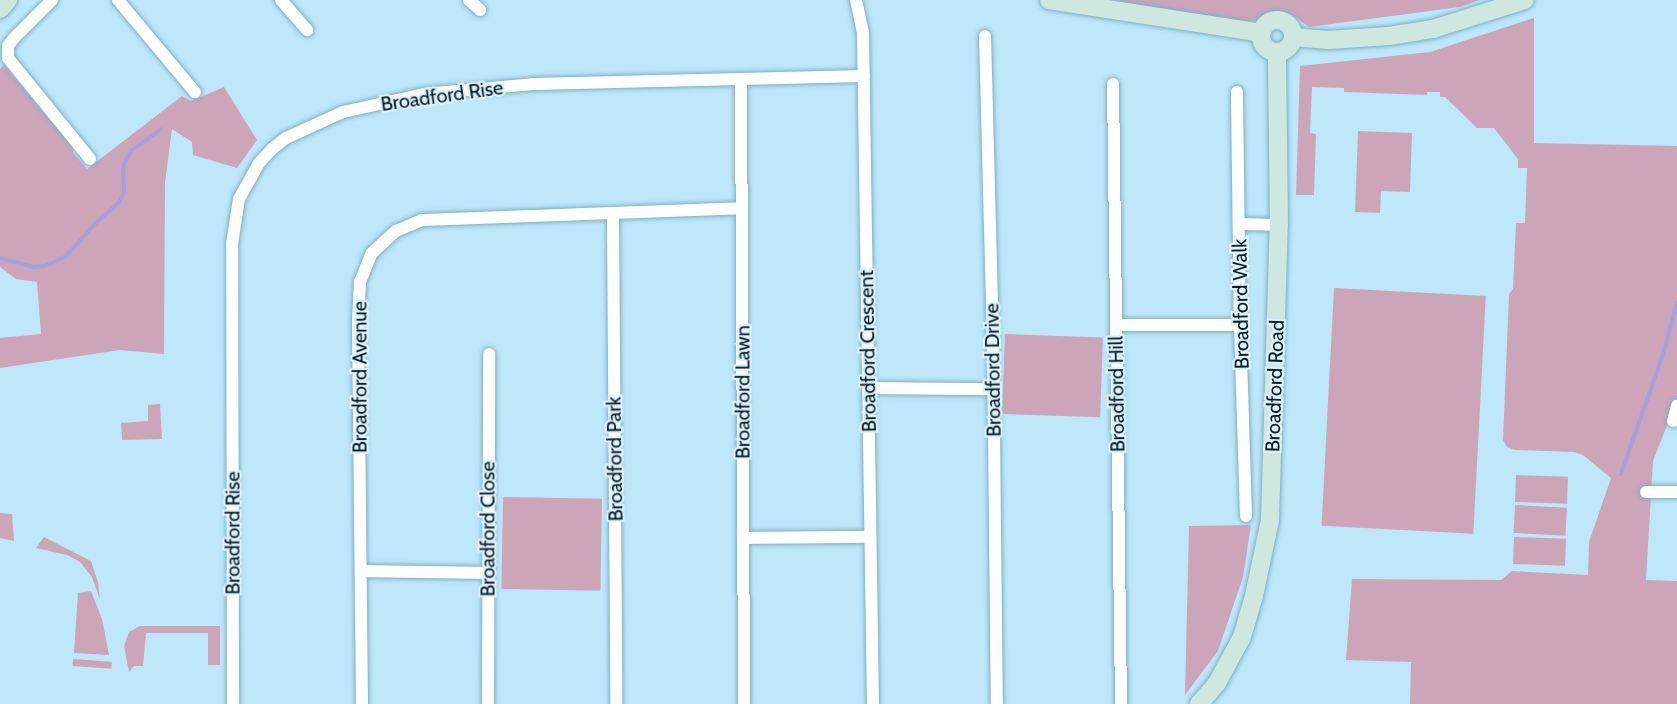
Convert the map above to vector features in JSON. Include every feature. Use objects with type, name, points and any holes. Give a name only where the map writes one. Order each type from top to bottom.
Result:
[{"type":"street","points":[[0,9],[8,0]]},
{"type":"street","points":[[52,0],[14,38],[8,46],[8,58],[90,159]]},
{"type":"street","points":[[118,0],[195,92]]},
{"type":"street","points":[[281,0],[307,30]]},
{"type":"street","points":[[469,0],[480,10]]},
{"type":"street","name":"Broadford Crescent","points":[[856,0],[862,32],[864,76],[873,704]]},
{"type":"street","points":[[1049,0],[1262,33]]},
{"type":"street","points":[[1293,37],[1328,40],[1411,33],[1433,29],[1525,0]]},
{"type":"street","points":[[1279,20],[1291,28],[1293,37],[1290,46],[1277,52],[1267,48],[1262,33],[1270,22],[1279,20]]},
{"type":"street","name":"Broadford Drive","points":[[985,36],[994,389],[997,704]]},
{"type":"street","name":"Broadford Road","points":[[1199,704],[1216,683],[1242,637],[1254,596],[1270,520],[1279,225],[1277,52]]},
{"type":"street","name":"Broadford Rise","points":[[233,704],[232,244],[239,199],[259,163],[286,138],[343,112],[424,94],[533,84],[864,76]]},
{"type":"street","name":"Broadford Lawn","points":[[741,80],[744,704]]},
{"type":"street","name":"Broadford Hill","points":[[1113,84],[1121,704]]},
{"type":"street","name":"Broadford Walk","points":[[1238,92],[1240,325],[1246,516]]},
{"type":"street","name":"Broadford Avenue","points":[[362,704],[358,320],[360,282],[372,253],[396,231],[422,220],[742,208]]},
{"type":"street","name":"Broadford Park","points":[[613,214],[616,704]]},
{"type":"street","points":[[1239,224],[1279,225]]},
{"type":"street","points":[[1116,325],[1240,325]]},
{"type":"street","name":"Broadford Close","points":[[488,704],[489,354]]},
{"type":"street","points":[[869,388],[994,389]]},
{"type":"street","points":[[1673,421],[1677,406]]},
{"type":"street","points":[[1646,492],[1677,492]]},
{"type":"street","points":[[744,538],[869,537]]},
{"type":"street","points":[[361,571],[488,573]]},
{"type":"shaded area","points":[[1104,0],[1480,0],[1460,7],[1309,27],[1292,15],[1277,12],[1256,21],[1226,20]]},
{"type":"shaded area","points":[[1534,18],[1534,143],[1677,146],[1677,400],[1653,461],[1646,580],[1677,581],[1677,704],[1410,704],[1411,662],[1346,660],[1352,579],[1501,580],[1512,571],[1588,575],[1589,542],[1611,478],[1583,455],[1574,452],[1515,450],[1507,447],[1503,440],[1509,294],[1513,289],[1516,223],[1525,223],[1527,168],[1518,168],[1518,159],[1494,128],[1477,128],[1445,97],[1440,97],[1440,92],[1427,92],[1427,95],[1344,92],[1344,88],[1312,87],[1310,133],[1316,134],[1314,195],[1296,195],[1300,66],[1430,52]]},
{"type":"shaded area","points":[[4,65],[72,146],[73,153],[87,169],[182,96],[191,101],[224,87],[257,140],[237,168],[193,155],[192,142],[172,129],[165,182],[164,354],[120,350],[0,368],[0,338],[41,334],[37,282],[16,279],[0,267],[0,69]]},
{"type":"shaded area","points":[[1358,131],[1412,133],[1410,192],[1381,191],[1380,213],[1355,212]]},
{"type":"shaded area","points":[[1334,288],[1486,296],[1473,534],[1322,526]]},
{"type":"shaded area","points":[[1005,334],[1103,337],[1100,417],[1002,414]]},
{"type":"shaded area","points":[[160,404],[162,439],[122,440],[121,423],[148,421],[148,405]]},
{"type":"shaded area","points":[[1516,475],[1568,477],[1567,504],[1515,502]]},
{"type":"shaded area","points":[[503,497],[602,499],[600,591],[501,589]]},
{"type":"shaded area","points":[[1515,505],[1567,508],[1565,536],[1514,533]]},
{"type":"shaded area","points":[[0,513],[12,514],[14,541],[0,538]]},
{"type":"shaded area","points":[[1251,525],[1243,577],[1218,651],[1185,695],[1189,526]]},
{"type":"shaded area","points":[[44,537],[91,561],[98,582],[100,600],[92,577],[80,562],[67,555],[36,548]]},
{"type":"shaded area","points":[[1514,537],[1566,539],[1565,566],[1513,564]]},
{"type":"shaded area","points":[[91,591],[102,619],[109,655],[74,653],[78,593]]},
{"type":"shaded area","points":[[140,626],[220,626],[220,665],[208,665],[208,633],[146,633],[143,666],[134,666],[129,672],[124,646],[129,632]]},
{"type":"shaded area","points":[[73,659],[112,662],[111,669],[73,666]]},
{"type":"waterway","points":[[0,258],[33,267],[45,266],[66,256],[119,202],[124,192],[123,166],[131,151],[161,129]]},
{"type":"waterway","points":[[1621,474],[1663,354],[1677,303]]}]
